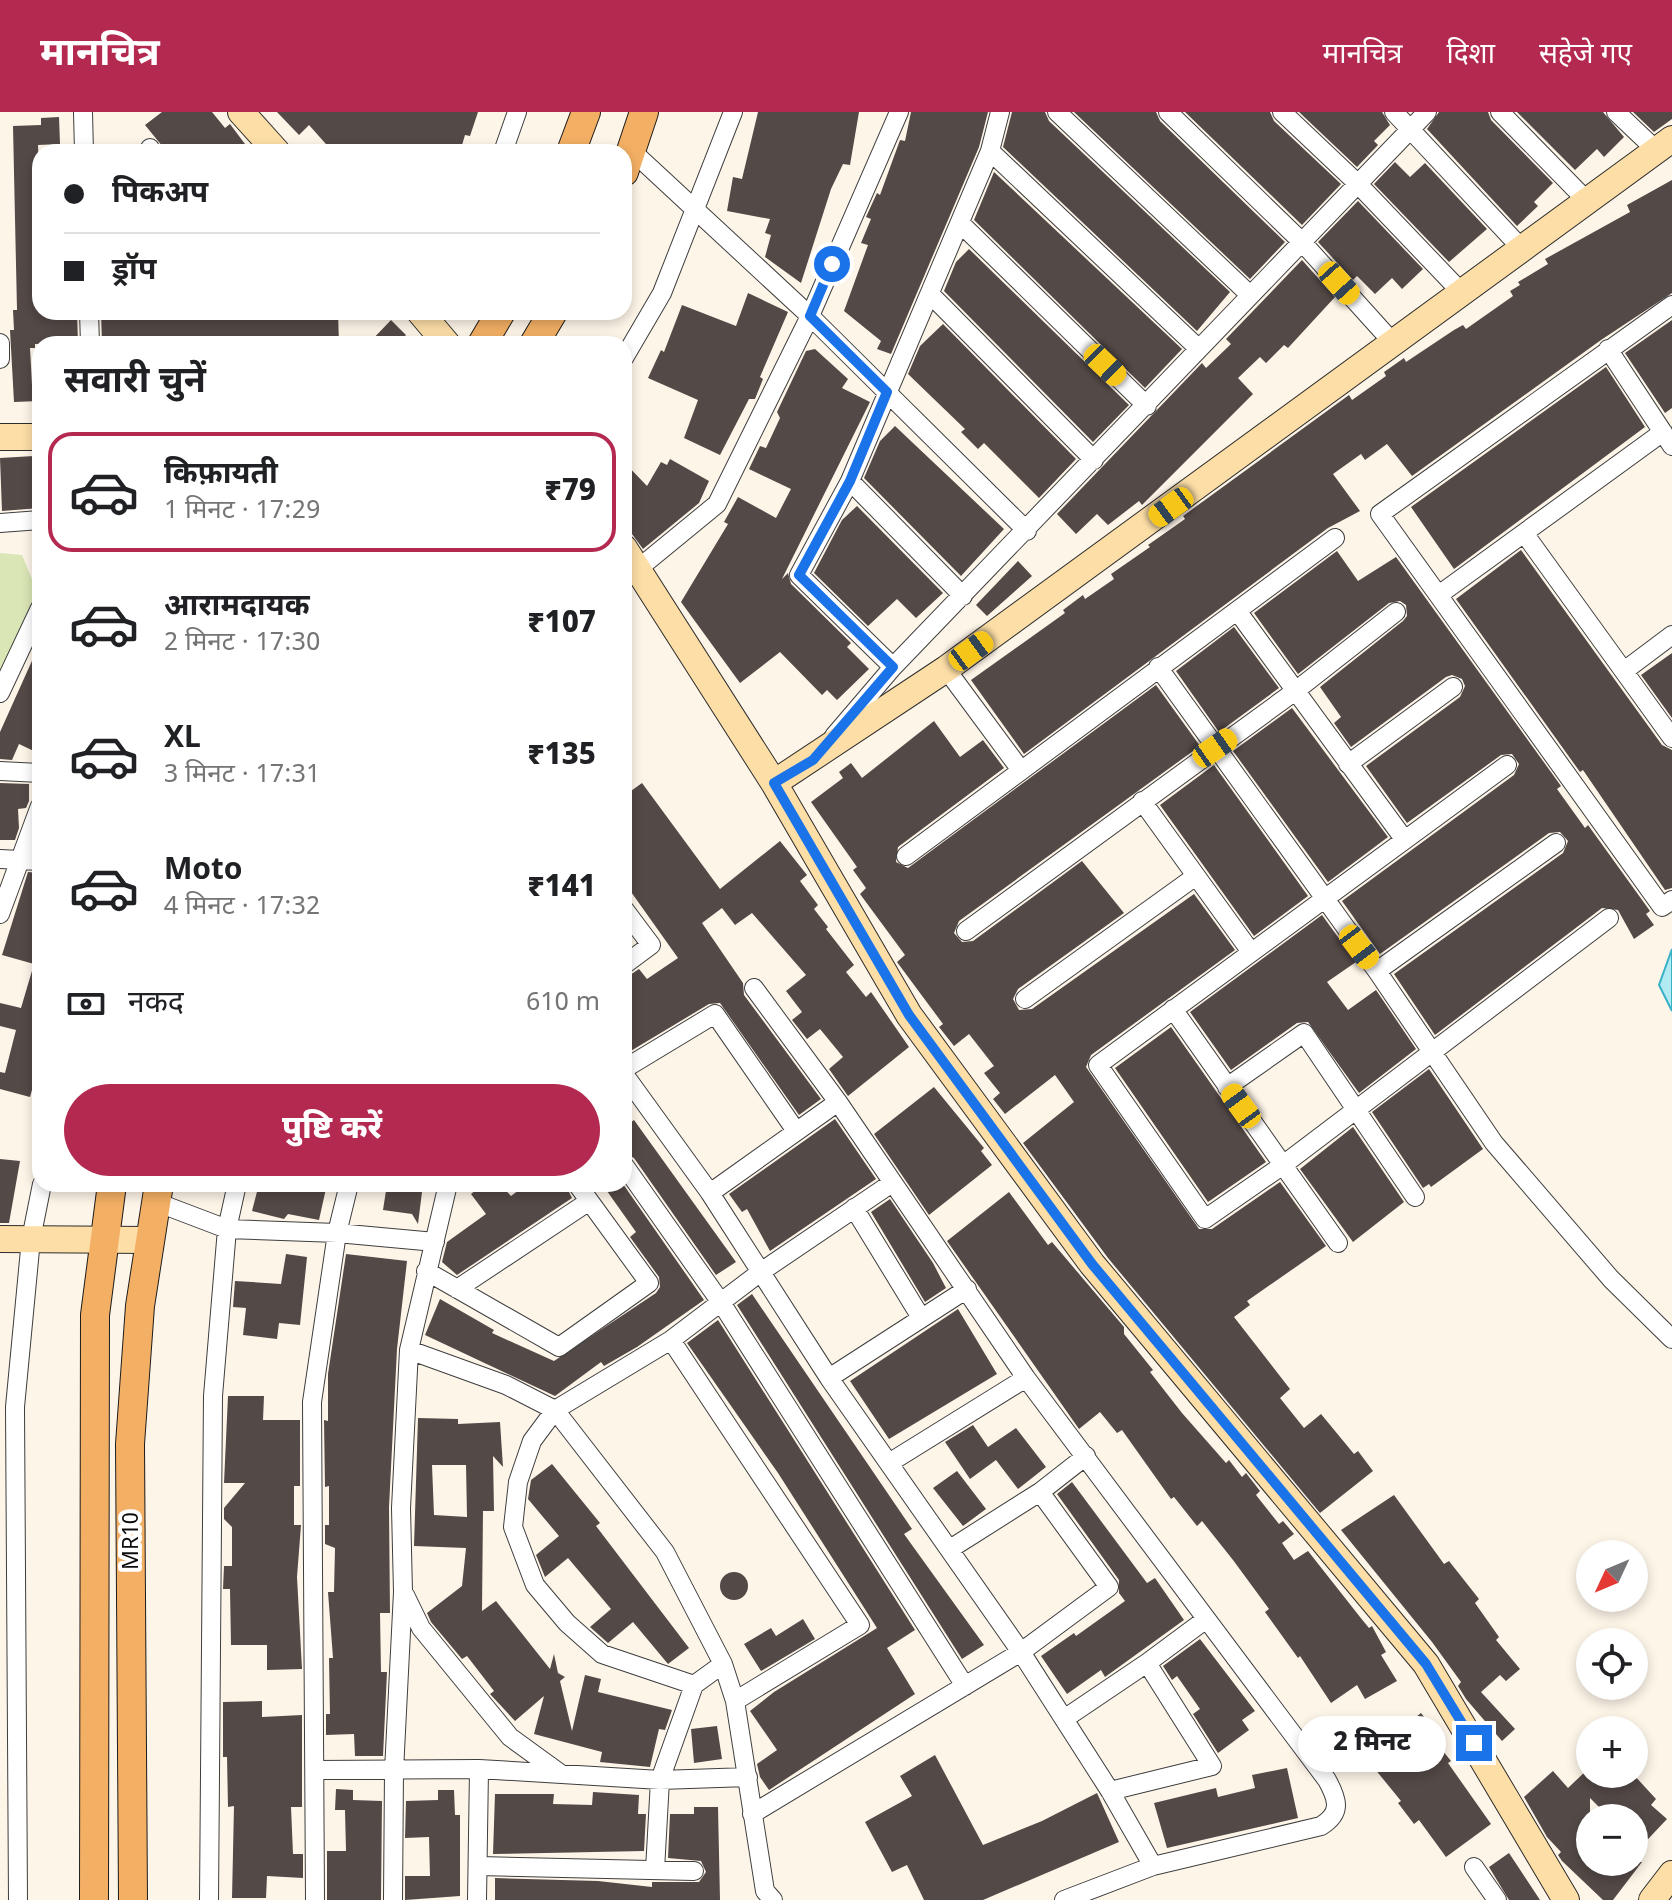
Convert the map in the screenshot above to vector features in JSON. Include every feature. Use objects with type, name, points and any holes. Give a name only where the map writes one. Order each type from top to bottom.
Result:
[{"type":"main road","points":[[574,144],[586,112]]},
{"type":"main road","points":[[632,150],[644,112]]},
{"type":"main road","name":"MR10","points":[[94,1900],[95,1315],[111,1192]]},
{"type":"main road","name":"MR10","points":[[133,1900],[130,1444],[140,1306],[158,1193]]},
{"type":"street","points":[[83,112],[84,144]]},
{"type":"street","points":[[241,112],[270,144]]},
{"type":"street","points":[[506,144],[517,112]]},
{"type":"street","points":[[632,344],[662,293],[733,112]]},
{"type":"street","points":[[632,559],[717,504],[810,316],[899,112]]},
{"type":"street","points":[[893,667],[799,575],[850,481],[931,295],[990,151],[1000,112]]},
{"type":"street","points":[[1057,112],[1250,295]]},
{"type":"street","points":[[1168,112],[1302,242],[1395,345]]},
{"type":"street","points":[[1282,112],[1357,183],[1464,295]]},
{"type":"street","points":[[1394,112],[1523,250]]},
{"type":"street","points":[[813,760],[893,667],[1427,112]]},
{"type":"street","points":[[1500,112],[1588,202]]},
{"type":"street","points":[[774,783],[946,669],[1464,295],[1665,145],[1616,112]]},
{"type":"street","points":[[990,151],[1199,349]]},
{"type":"street","points":[[632,165],[696,207],[1027,531]]},
{"type":"street","points":[[960,223],[1147,406]]},
{"type":"street","points":[[931,295],[1094,460]]},
{"type":"street","points":[[1672,305],[1380,514],[1662,907],[1672,900]]},
{"type":"street","points":[[0,343],[0,359]]},
{"type":"street","points":[[1440,594],[1524,533],[1667,439],[1608,349]]},
{"type":"street","points":[[0,437],[32,437]]},
{"type":"street","points":[[850,481],[963,596]]},
{"type":"street","points":[[0,523],[32,521]]},
{"type":"street","points":[[1524,533],[1672,738]]},
{"type":"street","points":[[906,856],[1335,538]]},
{"type":"street","points":[[632,563],[774,783],[909,1015],[1092,1264],[1426,1664],[1566,1900]]},
{"type":"street","points":[[1238,612],[1404,839]]},
{"type":"street","points":[[966,931],[1294,692],[1396,612]]},
{"type":"street","points":[[0,693],[32,625]]},
{"type":"street","points":[[1624,671],[1672,635]]},
{"type":"street","points":[[1158,667],[1377,971],[1494,1143],[1611,1279],[1672,1339]]},
{"type":"street","points":[[946,669],[1020,769]]},
{"type":"street","points":[[1348,764],[1453,687]]},
{"type":"street","points":[[1507,765],[1098,1065],[1205,1219],[1283,1165],[1609,918]]},
{"type":"street","points":[[0,771],[32,773]]},
{"type":"street","points":[[1142,801],[1251,952]]},
{"type":"street","points":[[0,914],[32,829]]},
{"type":"street","points":[[1377,971],[1556,843]]},
{"type":"street","points":[[0,859],[32,861]]},
{"type":"street","points":[[1025,999],[1196,876]]},
{"type":"street","points":[[632,920],[651,945],[632,959]]},
{"type":"street","points":[[754,988],[838,1102],[1026,1378],[1327,1780],[1337,1810],[1335,1818],[1321,1826],[1153,1866],[1107,1891],[1064,1900]]},
{"type":"street","points":[[1173,1009],[1338,1243]]},
{"type":"street","points":[[632,1067],[715,1014],[796,1131]]},
{"type":"street","points":[[1227,1087],[1304,1033],[1415,1197]]},
{"type":"street","points":[[632,1083],[710,1193],[829,1378],[1021,1652],[1110,1791],[1153,1866]]},
{"type":"street","points":[[710,1193],[838,1102]]},
{"type":"street","points":[[632,1176],[722,1304],[965,1686]]},
{"type":"street","points":[[694,1685],[602,1654],[567,1623],[535,1585],[513,1527],[518,1482],[532,1441],[555,1410],[671,1340],[762,1271],[892,1183]]},
{"type":"street","points":[[18,1900],[9,1643],[15,1407],[31,1239],[40,1192]]},
{"type":"street","points":[[209,1900],[213,1396],[227,1229],[235,1192]]},
{"type":"street","points":[[315,1900],[312,1402],[337,1233],[347,1192]]},
{"type":"street","points":[[393,1900],[394,1771],[403,1592],[401,1508],[409,1350],[446,1192]]},
{"type":"street","points":[[426,1271],[559,1347],[649,1283],[582,1192]]},
{"type":"street","points":[[158,1193],[227,1229],[337,1233],[435,1242]]},
{"type":"street","points":[[457,1289],[588,1202]]},
{"type":"street","points":[[854,1208],[920,1316]]},
{"type":"street","points":[[0,1239],[150,1240]]},
{"type":"street","points":[[829,1378],[920,1316],[967,1289]]},
{"type":"street","points":[[671,1340],[860,1625],[735,1701]]},
{"type":"street","points":[[409,1350],[506,1385],[555,1410],[665,1552],[723,1664],[735,1701],[763,1897]]},
{"type":"street","points":[[889,1463],[1026,1378]]},
{"type":"street","points":[[950,1549],[1040,1492],[1086,1456]]},
{"type":"street","points":[[752,1814],[1021,1652],[1109,1587],[1040,1492]]},
{"type":"street","points":[[403,1592],[421,1628],[510,1737],[561,1774]]},
{"type":"street","points":[[1064,1719],[1205,1620]]},
{"type":"street","points":[[1110,1791],[1212,1766],[1147,1663]]},
{"type":"street","points":[[655,1870],[660,1780],[694,1685],[723,1664]]},
{"type":"street","points":[[315,1770],[479,1769],[660,1780],[748,1777]]},
{"type":"street","points":[[477,1900],[479,1769]]},
{"type":"street","points":[[479,1866],[694,1871]]},
{"type":"street","points":[[1474,1867],[1497,1900]]},
{"type":"street","points":[[1652,1900],[1672,1874]]},
{"type":"green space","points":[[0,553],[22,555],[32,579],[32,606],[0,673]]},
{"type":"water","points":[[1672,949],[1672,1011],[1659,985]]},
{"type":"building","points":[[162,112],[212,112],[225,128],[230,124],[245,144],[160,144],[145,125]]},
{"type":"building","points":[[277,112],[478,112],[470,136],[465,135],[462,144],[326,144],[309,125],[299,135]]},
{"type":"building","points":[[758,112],[859,112],[850,165],[843,164],[831,189],[801,283],[765,257],[771,235],[765,233],[770,219],[727,211],[733,177],[742,179]]},
{"type":"building","points":[[911,112],[988,112],[979,147],[891,354],[877,349],[881,341],[844,311],[868,245],[861,243],[871,219],[866,217],[877,193],[880,195],[900,140],[905,141]]},
{"type":"building","points":[[1012,112],[1045,112],[1049,121],[1230,292],[1197,331],[1003,147]]},
{"type":"building","points":[[1074,112],[1156,112],[1160,121],[1285,242],[1250,279]]},
{"type":"building","points":[[1185,112],[1270,112],[1274,121],[1341,184],[1302,225]]},
{"type":"building","points":[[1299,112],[1382,112],[1390,125],[1374,141],[1378,145],[1357,167]]},
{"type":"building","points":[[1439,112],[1488,112],[1491,120],[1553,183],[1534,202],[1538,206],[1517,226],[1427,129]]},
{"type":"building","points":[[1517,112],[1603,112],[1624,137],[1604,157],[1597,149],[1575,170]]},
{"type":"building","points":[[1633,112],[1672,112],[1672,119],[1654,132]]},
{"type":"building","points":[[59,117],[60,144],[32,144],[32,320],[77,320],[78,336],[32,336],[32,401],[14,402],[10,330],[14,330],[13,310],[17,310],[13,126],[41,125],[41,118]]},
{"type":"building","points":[[1395,162],[1410,177],[1425,163],[1487,229],[1449,262],[1374,184]]},
{"type":"building","points":[[994,172],[1182,349],[1145,388],[974,220]]},
{"type":"building","points":[[1672,180],[1672,293],[1601,340],[1412,476],[1387,444],[1365,460],[1361,454],[1333,474],[1360,511],[1328,528],[1024,754],[971,680],[1065,613],[1063,610],[1083,595],[1085,599],[1114,579],[1111,574],[1185,519],[1183,516],[1349,395],[1352,400],[1386,376],[1384,372],[1404,358],[1406,362],[1463,325],[1466,329],[1513,296],[1510,291],[1520,285],[1518,282],[1548,264],[1545,259],[1630,212],[1627,205]]},
{"type":"building","points":[[1358,201],[1423,269],[1402,289],[1392,278],[1375,294],[1357,276],[1353,280],[1318,242]]},
{"type":"building","points":[[969,249],[1129,405],[1093,442],[944,291],[956,262]]},
{"type":"building","points":[[1302,260],[1335,297],[1288,348],[1284,345],[1266,363],[1260,357],[1238,378],[1253,394],[1142,505],[1139,501],[1108,525],[1097,514],[1076,534],[1057,514],[1202,363],[1206,368],[1231,344],[1226,339]]},
{"type":"building","points":[[748,293],[788,312],[760,377],[763,379],[755,399],[749,399],[720,455],[684,438],[698,400],[648,378],[661,350],[664,352],[682,305],[736,326]]},
{"type":"building","points":[[101,320],[338,320],[339,336],[102,336]]},
{"type":"building","points":[[391,320],[406,335],[405,336],[376,336]]},
{"type":"building","points":[[1672,320],[1672,408],[1665,413],[1625,353]]},
{"type":"building","points":[[943,324],[1076,459],[1039,498],[984,443],[978,449],[961,432],[965,429],[908,374],[920,346]]},
{"type":"building","points":[[815,349],[848,379],[842,388],[870,402],[782,579],[788,573],[791,584],[851,643],[847,647],[869,669],[837,700],[827,690],[822,695],[780,652],[740,683],[681,602],[728,524],[724,522],[738,497],[776,518],[791,489],[749,469],[760,446],[766,448],[780,418],[777,412],[806,351]]},
{"type":"building","points":[[1606,367],[1645,427],[1454,569],[1411,507]]},
{"type":"building","points":[[895,426],[1004,529],[961,576],[864,478],[880,441]]},
{"type":"building","points":[[32,456],[32,509],[2,511],[0,458]]},
{"type":"building","points":[[670,459],[709,481],[699,503],[643,549],[632,534],[632,470],[647,486],[661,462],[667,465]]},
{"type":"building","points":[[857,506],[943,593],[916,618],[897,599],[868,626],[814,573],[842,520]]},
{"type":"building","points":[[1521,550],[1662,745],[1672,750],[1672,888],[1665,890],[1583,770],[1580,772],[1456,599]]},
{"type":"building","points":[[1337,551],[1358,581],[1396,557],[1561,786],[1557,789],[1585,828],[1588,825],[1650,911],[1646,914],[1654,925],[1634,939],[1618,910],[1602,908],[1435,1035],[1394,974],[1563,853],[1568,841],[1560,832],[1549,833],[1380,954],[1342,901],[1514,775],[1519,764],[1512,754],[1501,755],[1407,823],[1366,766],[1460,697],[1465,686],[1462,679],[1452,675],[1446,677],[1351,747],[1334,723],[1341,717],[1320,687],[1403,621],[1407,616],[1406,605],[1400,601],[1389,603],[1298,674],[1254,613]]},
{"type":"building","points":[[1018,561],[1032,576],[987,616],[976,605]]},
{"type":"building","points":[[1234,627],[1279,688],[1219,732],[1176,671]]},
{"type":"building","points":[[1672,653],[1672,718],[1641,675]]},
{"type":"building","points":[[32,661],[32,750],[19,744],[12,760],[0,759],[0,732]]},
{"type":"building","points":[[1156,685],[1200,746],[959,921],[954,933],[962,942],[973,941],[1082,861],[1124,913],[1018,989],[1013,999],[1019,1010],[1032,1009],[1194,894],[1235,950],[1091,1055],[1086,1067],[1199,1229],[1212,1229],[1280,1182],[1326,1246],[1247,1301],[1250,1305],[1234,1317],[1290,1389],[1280,1398],[1304,1428],[1321,1414],[1354,1454],[1358,1451],[1373,1471],[1320,1513],[1108,1258],[1023,1143],[1074,1102],[1055,1075],[1005,1114],[993,1099],[1000,1093],[984,1073],[994,1066],[969,1034],[954,1046],[939,1027],[943,1024],[897,962],[905,955],[860,894],[866,888],[853,870],[857,867],[811,802],[843,778],[839,772],[851,763],[862,778],[934,721],[960,757],[983,740],[1004,768],[898,847],[896,862],[908,868]]},
{"type":"building","points":[[1292,708],[1388,837],[1328,882],[1233,751]]},
{"type":"building","points":[[1214,765],[1308,896],[1254,936],[1160,805]]},
{"type":"building","points":[[0,783],[29,784],[26,808],[18,809],[19,828],[15,840],[0,840]]},
{"type":"building","points":[[642,783],[720,889],[780,841],[807,875],[800,881],[818,905],[814,909],[854,965],[846,972],[866,997],[871,992],[909,1047],[848,1096],[829,1069],[843,1057],[820,1029],[807,1039],[792,1020],[802,1012],[786,991],[806,975],[752,913],[735,925],[722,908],[702,923],[743,983],[744,995],[821,1099],[799,1115],[720,1003],[709,1004],[632,1050],[632,974],[639,969],[647,979],[678,958],[632,893],[632,790]]},
{"type":"building","points":[[28,872],[32,872],[32,963],[2,955]]},
{"type":"building","points":[[1322,915],[1356,962],[1327,982],[1348,1010],[1376,990],[1416,1049],[1359,1093],[1308,1022],[1297,1023],[1231,1070],[1190,1012]]},
{"type":"building","points":[[32,971],[30,1097],[0,1089],[0,1072],[5,1073],[16,1030],[0,1026],[0,1003],[21,1008]]},
{"type":"building","points":[[1171,1027],[1266,1162],[1208,1202],[1115,1068]]},
{"type":"building","points":[[1429,1069],[1483,1149],[1431,1187],[1429,1184],[1423,1188],[1372,1112]]},
{"type":"building","points":[[934,1087],[984,1148],[981,1151],[992,1165],[929,1215],[874,1134]]},
{"type":"building","points":[[835,1119],[876,1179],[770,1251],[747,1209],[742,1212],[729,1194]]},
{"type":"building","points":[[634,1120],[736,1262],[716,1275],[632,1157]]},
{"type":"building","points":[[1353,1127],[1404,1202],[1353,1242],[1300,1169]]},
{"type":"building","points":[[0,1159],[20,1161],[9,1223],[0,1223]]},
{"type":"building","points":[[257,1192],[325,1192],[319,1220],[288,1214],[284,1219],[252,1211]]},
{"type":"building","points":[[386,1192],[422,1192],[418,1224],[412,1214],[383,1210]]},
{"type":"building","points":[[507,1192],[511,1196],[516,1192],[569,1192],[572,1198],[457,1275],[442,1262],[447,1242],[486,1214],[471,1194]]},
{"type":"building","points":[[608,1192],[629,1192],[704,1300],[637,1347],[604,1366],[601,1362],[555,1396],[425,1335],[440,1299],[494,1330],[492,1333],[554,1361],[656,1293],[660,1287],[659,1277],[630,1237],[636,1232]]},
{"type":"building","points":[[1009,1192],[1048,1245],[1052,1242],[1124,1327],[1124,1334],[1182,1413],[1226,1463],[1229,1460],[1242,1477],[1246,1473],[1260,1491],[1256,1495],[1279,1524],[1283,1521],[1294,1534],[1282,1543],[1294,1560],[1308,1551],[1369,1628],[1372,1626],[1386,1652],[1381,1655],[1397,1681],[1365,1699],[1357,1685],[1331,1703],[1300,1656],[1298,1658],[1265,1612],[1269,1609],[1233,1560],[1202,1521],[1197,1526],[1174,1497],[1171,1499],[1122,1430],[1117,1433],[1100,1412],[1079,1429],[947,1241]]},
{"type":"building","points":[[890,1199],[946,1288],[925,1302],[871,1212]]},
{"type":"building","points":[[286,1254],[307,1257],[300,1325],[279,1323],[277,1339],[243,1335],[246,1308],[233,1307],[235,1281],[281,1284]]},
{"type":"building","points":[[346,1254],[407,1261],[397,1349],[389,1507],[390,1613],[380,1613],[381,1672],[387,1672],[383,1756],[355,1756],[354,1734],[326,1735],[326,1714],[330,1714],[329,1658],[333,1658],[328,1592],[334,1592],[335,1548],[325,1544],[325,1525],[329,1525],[329,1486],[325,1487],[324,1420],[328,1421],[328,1374]]},
{"type":"building","points":[[752,1294],[912,1529],[904,1534],[984,1645],[962,1659],[737,1305]]},
{"type":"building","points":[[958,1309],[997,1374],[889,1439],[850,1381]]},
{"type":"building","points":[[718,1320],[915,1630],[887,1648],[915,1694],[769,1790],[760,1777],[757,1764],[777,1750],[750,1711],[774,1692],[877,1628],[778,1473],[687,1343]]},
{"type":"building","points":[[228,1396],[264,1396],[263,1420],[300,1420],[300,1486],[294,1486],[294,1525],[301,1525],[297,1577],[302,1669],[267,1670],[267,1645],[231,1645],[230,1589],[223,1589],[224,1566],[232,1566],[232,1527],[224,1519],[224,1508],[245,1483],[224,1483]]},
{"type":"building","points":[[418,1418],[458,1419],[458,1424],[500,1422],[503,1467],[493,1456],[494,1511],[483,1511],[482,1611],[496,1601],[550,1669],[554,1654],[558,1673],[565,1677],[560,1681],[572,1731],[585,1675],[601,1679],[598,1692],[672,1710],[665,1730],[659,1729],[650,1767],[600,1762],[602,1752],[534,1734],[544,1696],[515,1721],[490,1694],[494,1691],[467,1656],[462,1659],[427,1613],[462,1586],[466,1548],[414,1546]],"holes":[[[432,1465],[466,1465],[467,1517],[434,1515]]]},
{"type":"building","points":[[973,1425],[988,1447],[1016,1428],[1046,1467],[1018,1489],[996,1460],[970,1479],[945,1442]]},
{"type":"building","points":[[552,1464],[600,1523],[596,1526],[689,1648],[668,1664],[633,1622],[608,1643],[590,1627],[611,1609],[568,1558],[545,1577],[536,1555],[559,1536],[528,1499],[531,1480]]},
{"type":"building","points":[[957,1471],[986,1509],[963,1526],[933,1488]]},
{"type":"building","points":[[1072,1482],[1147,1583],[1155,1578],[1184,1620],[1105,1677],[1101,1670],[1067,1694],[1041,1656],[1074,1633],[1076,1636],[1125,1601],[1119,1593],[1119,1580],[1057,1494]]},
{"type":"building","points":[[1394,1495],[1444,1564],[1449,1561],[1479,1599],[1475,1603],[1499,1637],[1496,1640],[1520,1669],[1506,1681],[1500,1675],[1481,1692],[1515,1729],[1502,1741],[1466,1699],[1458,1686],[1461,1682],[1432,1642],[1341,1530]]},
{"type":"building","points":[[734,1572],[744,1576],[748,1586],[744,1596],[734,1600],[724,1596],[720,1586],[724,1576]]},
{"type":"building","points":[[803,1619],[815,1639],[761,1671],[744,1644],[771,1628],[776,1636]]},
{"type":"building","points":[[1200,1639],[1255,1711],[1242,1720],[1249,1730],[1218,1753],[1193,1714],[1200,1709],[1177,1676],[1172,1680],[1163,1666]]},
{"type":"building","points":[[262,1701],[262,1717],[302,1715],[302,1807],[291,1807],[293,1854],[303,1854],[303,1878],[267,1876],[266,1898],[232,1898],[234,1806],[228,1807],[227,1757],[223,1757],[223,1702]]},
{"type":"building","points":[[1421,1713],[1439,1736],[1434,1740],[1451,1761],[1448,1763],[1491,1824],[1446,1857],[1419,1820],[1414,1824],[1398,1803],[1401,1801],[1348,1736],[1372,1717],[1389,1738]]},
{"type":"building","points":[[717,1726],[722,1759],[694,1763],[691,1729]]},
{"type":"building","points":[[935,1755],[983,1845],[1042,1821],[1097,1793],[1119,1842],[983,1900],[924,1900],[907,1865],[892,1872],[865,1822],[912,1796],[900,1776]]},
{"type":"building","points":[[1287,1768],[1298,1818],[1167,1848],[1154,1803],[1216,1788],[1218,1797],[1255,1788],[1252,1775]]},
{"type":"building","points":[[1553,1771],[1568,1788],[1576,1780],[1576,1788],[1646,1788],[1656,1799],[1651,1805],[1667,1819],[1648,1839],[1648,1804],[1596,1804],[1590,1798],[1590,1804],[1576,1804],[1576,1874],[1562,1861],[1558,1855],[1561,1852],[1547,1837],[1524,1797]]},
{"type":"building","points":[[336,1789],[353,1790],[353,1800],[382,1801],[381,1900],[327,1900],[327,1851],[346,1851],[345,1810],[335,1810]]},
{"type":"building","points":[[438,1790],[454,1790],[455,1815],[460,1815],[460,1896],[405,1900],[405,1876],[430,1876],[429,1837],[405,1838],[406,1801],[438,1800]]},
{"type":"building","points":[[593,1792],[639,1795],[638,1814],[646,1814],[644,1851],[493,1854],[495,1794],[554,1794],[553,1804],[592,1805]]},
{"type":"building","points":[[694,1807],[718,1807],[720,1900],[495,1900],[495,1878],[598,1881],[652,1887],[652,1882],[699,1882],[706,1872],[701,1861],[668,1858],[670,1814],[694,1814]]},
{"type":"building","points":[[1509,1853],[1540,1900],[1509,1900],[1489,1867]]},
{"type":"building","points":[[1578,1876],[1631,1876],[1613,1900],[1603,1900]]},
{"type":"route","points":[[832,264],[810,316],[887,392],[850,481],[799,575],[893,667],[813,760],[774,783],[909,1015],[1092,1264],[1426,1664],[1474,1743]]}]
